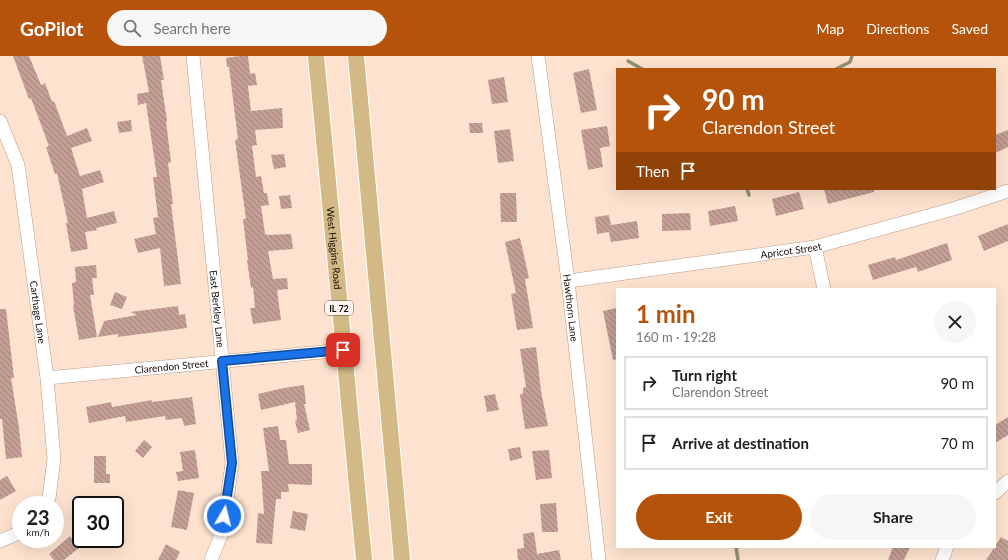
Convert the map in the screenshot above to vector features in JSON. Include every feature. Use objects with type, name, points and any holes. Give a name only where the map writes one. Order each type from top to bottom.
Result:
[{"type":"main road","name":"West Higgins Road","points":[[316,56],[364,560]]},
{"type":"main road","points":[[356,56],[402,560]]},
{"type":"street","name":"East Berkley Lane","points":[[193,56],[232,463],[223,530],[211,560]]},
{"type":"street","name":"Hawthorn Lane","points":[[538,56],[568,281],[599,560]]},
{"type":"street","name":"Carthage Lane","points":[[0,121],[18,165],[47,378],[54,459],[49,496]]},
{"type":"street","name":"Apricot Street","points":[[568,281],[815,247],[954,209],[1008,190]]},
{"type":"street","points":[[815,247],[824,288]]},
{"type":"street","name":"Clarendon Street","points":[[47,378],[343,350]]},
{"type":"street","points":[[996,492],[1008,481]]},
{"type":"street","points":[[0,541],[12,536]]},
{"type":"street","points":[[942,560],[947,548]]},
{"type":"building","points":[[13,56],[29,56],[41,85],[45,83],[52,102],[54,101],[67,136],[87,128],[92,141],[71,148],[80,176],[100,170],[104,182],[82,189],[87,218],[114,211],[117,223],[96,228],[97,230],[85,232],[88,249],[71,252],[66,223],[68,223],[57,173],[55,174],[46,147],[49,146]]},
{"type":"building","points":[[142,56],[160,56],[164,80],[161,80],[171,162],[168,163],[173,204],[171,204],[181,284],[164,286],[160,248],[138,253],[134,239],[156,234],[153,218],[158,217],[153,177],[157,177],[146,103],[138,105],[137,94],[149,92]]},
{"type":"building","points":[[248,56],[250,74],[255,73],[257,85],[248,86],[251,111],[282,108],[283,128],[255,130],[257,145],[252,146],[256,177],[261,176],[264,193],[267,193],[269,205],[261,206],[265,234],[291,234],[293,249],[268,251],[273,279],[287,278],[288,289],[277,290],[281,320],[253,324],[250,308],[255,308],[253,287],[251,288],[247,260],[243,219],[246,219],[235,140],[238,139],[229,67],[227,67],[226,58]]},
{"type":"building","points":[[589,69],[597,110],[581,113],[573,73]]},
{"type":"building","points":[[504,77],[508,102],[492,104],[488,80]]},
{"type":"building","points":[[131,120],[132,131],[119,133],[117,122]]},
{"type":"building","points":[[469,123],[482,123],[483,133],[470,133]]},
{"type":"building","points":[[607,126],[610,146],[600,148],[603,167],[588,170],[581,130]]},
{"type":"building","points":[[510,129],[514,161],[498,163],[494,131]]},
{"type":"building","points":[[1008,130],[1008,147],[996,153],[996,135]]},
{"type":"building","points":[[284,154],[286,167],[274,169],[271,155]]},
{"type":"building","points":[[824,190],[874,190],[874,192],[828,204]]},
{"type":"building","points":[[799,192],[804,209],[776,216],[772,199]]},
{"type":"building","points":[[500,193],[516,193],[517,222],[501,222]]},
{"type":"building","points":[[290,195],[292,208],[281,209],[279,196]]},
{"type":"building","points":[[735,206],[738,221],[710,226],[708,211]]},
{"type":"building","points":[[690,213],[691,230],[662,231],[662,214]]},
{"type":"building","points":[[609,215],[611,225],[637,221],[639,238],[611,242],[609,232],[597,234],[595,217]]},
{"type":"building","points":[[1008,224],[1008,241],[984,251],[978,236]]},
{"type":"building","points":[[520,238],[529,278],[525,279],[533,328],[517,330],[511,294],[516,293],[505,242]]},
{"type":"building","points":[[947,243],[952,260],[918,272],[916,267],[873,280],[868,265],[895,257],[896,260]]},
{"type":"building","points":[[96,265],[97,278],[92,278],[94,295],[90,295],[97,337],[79,340],[73,306],[72,283],[76,282],[75,267]]},
{"type":"building","points":[[115,292],[127,297],[122,309],[110,305]]},
{"type":"building","points":[[178,306],[179,315],[185,314],[187,328],[118,337],[118,334],[98,337],[104,321],[137,315],[130,312]]},
{"type":"building","points":[[616,308],[616,359],[613,360],[603,311]]},
{"type":"building","points":[[0,309],[6,309],[14,378],[11,378],[22,457],[6,459],[2,419],[0,419]]},
{"type":"building","points":[[536,347],[541,391],[548,426],[525,429],[520,394],[523,394],[523,388],[526,387],[520,349]]},
{"type":"building","points":[[304,385],[306,404],[304,404],[310,430],[298,433],[295,421],[297,420],[295,402],[261,410],[258,394]]},
{"type":"building","points":[[495,394],[499,410],[487,412],[484,396]]},
{"type":"building","points":[[192,397],[196,424],[184,426],[182,418],[166,420],[165,416],[126,422],[125,416],[89,423],[86,407],[111,402],[112,407],[152,400],[152,402]]},
{"type":"building","points":[[1008,417],[1008,435],[996,442],[996,424]]},
{"type":"building","points":[[278,426],[280,440],[286,440],[289,464],[312,464],[312,485],[288,484],[289,492],[281,492],[281,499],[276,499],[272,544],[256,543],[258,513],[264,514],[261,471],[269,471],[263,428]]},
{"type":"building","points":[[144,440],[152,447],[143,458],[135,451]]},
{"type":"building","points":[[520,447],[522,458],[510,461],[508,449]]},
{"type":"building","points":[[195,450],[199,478],[178,481],[176,472],[183,471],[180,452]]},
{"type":"building","points":[[549,450],[552,478],[536,480],[532,451]]},
{"type":"building","points":[[94,456],[106,456],[106,474],[110,474],[110,483],[94,483]]},
{"type":"building","points":[[7,476],[16,491],[0,500],[0,480]]},
{"type":"building","points":[[178,490],[194,493],[187,530],[171,527]]},
{"type":"building","points":[[556,503],[558,532],[542,532],[540,504]]},
{"type":"building","points":[[293,511],[308,514],[305,531],[290,528]]},
{"type":"building","points":[[534,532],[537,554],[559,550],[561,560],[518,560],[517,549],[524,548],[523,534]]},
{"type":"building","points":[[70,536],[72,539],[72,548],[79,548],[64,560],[54,560],[49,554],[56,548],[64,548],[64,541]]},
{"type":"building","points":[[1001,537],[1008,541],[1008,560],[986,560],[994,548],[996,548],[996,545]]},
{"type":"building","points":[[166,544],[180,552],[176,560],[158,560]]},
{"type":"building","points":[[893,548],[910,548],[904,560],[888,560]]},
{"type":"waterway","points":[[838,68],[850,62],[852,56]]},
{"type":"waterway","points":[[628,61],[640,68]]},
{"type":"waterway","points":[[747,190],[749,195]]},
{"type":"waterway","points":[[736,548],[738,560]]},
{"type":"route","points":[[224,516],[232,463],[222,361],[343,350]]}]
